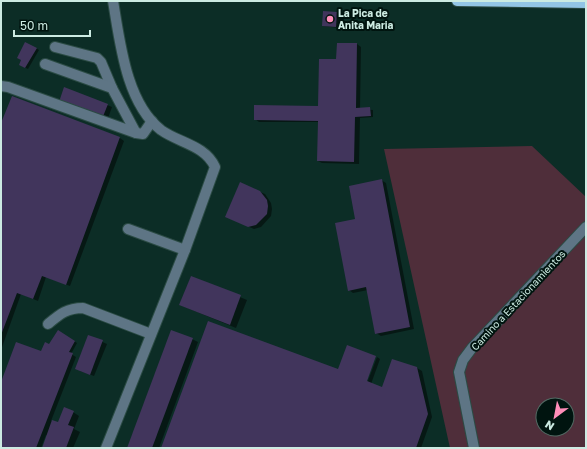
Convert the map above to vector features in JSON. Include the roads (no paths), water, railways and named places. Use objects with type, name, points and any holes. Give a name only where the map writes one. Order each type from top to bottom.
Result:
[{"type":"main road","points":[[457,1],[586,3]]},
{"type":"lane","points":[[106,448],[185,250],[215,167],[212,160],[204,151],[162,131],[142,109],[131,82],[120,47],[113,1]]},
{"type":"lane","points":[[55,47],[97,58],[101,62],[112,88],[136,133]]},
{"type":"lane","points":[[45,64],[112,88]]},
{"type":"lane","points":[[1,86],[8,87],[136,133],[143,134],[152,121]]},
{"type":"lane","name":"Camino a Estacionamientos","points":[[474,448],[458,372],[463,360],[472,348],[586,227]]},
{"type":"lane","points":[[128,228],[185,250]]},
{"type":"lane","points":[[48,324],[61,313],[72,308],[83,308],[151,334]]},
{"type":"place","name":"La Pica de Anita Maria","points":[[330,19]]}]
